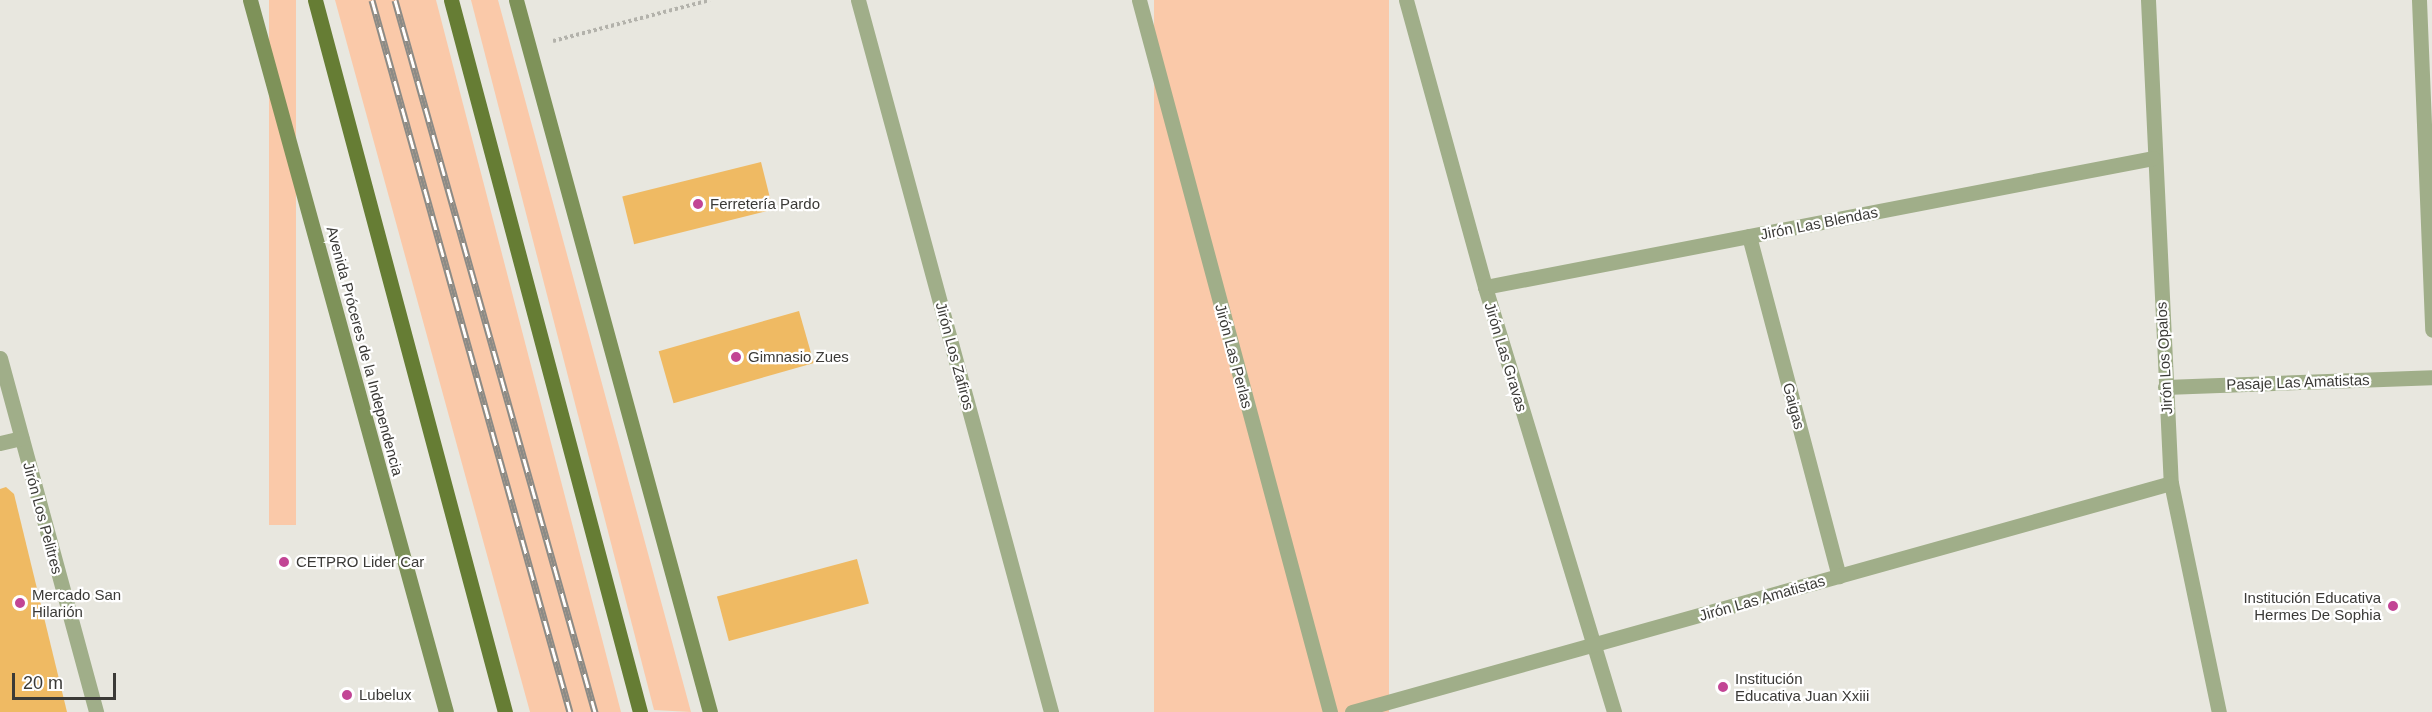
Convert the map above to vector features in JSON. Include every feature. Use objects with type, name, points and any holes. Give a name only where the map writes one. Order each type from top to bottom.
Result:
[{"type":"main road","name":"Avenida Próceres de la Independencia","points":[[250,0],[446,712]]},
{"type":"main road","points":[[315,0],[505,712]]},
{"type":"main road","points":[[451,0],[640,712]]},
{"type":"main road","points":[[516,0],[711,712]]},
{"type":"street","name":"Jirón Los Zafiros","points":[[858,0],[1051,712]]},
{"type":"street","name":"Jirón Las Perlas","points":[[1139,0],[1330,712]]},
{"type":"street","name":"Jirón Las Gravas","points":[[1407,0],[1485,287],[1614,712]]},
{"type":"street","name":"Jirón Los Opalos","points":[[2148,0],[2153,158],[2171,483],[2219,712]]},
{"type":"street","points":[[2419,0],[2432,330]]},
{"type":"street","name":"Jirón Las Blendas","points":[[1485,287],[2153,158]]},
{"type":"street","name":"Gaigas","points":[[1749,236],[1839,576]]},
{"type":"street","name":"Jirón Los Pelitres","points":[[0,358],[96,712]]},
{"type":"street","name":"Pasaje Las Amatistas","points":[[2165,387],[2432,377]]},
{"type":"street","points":[[0,443],[21,438]]},
{"type":"street","name":"Jirón Las Amatistas","points":[[1352,712],[2171,483]]},
{"type":"path","points":[[529,47],[710,0]]},
{"type":"shaded area","points":[[269,0],[296,0],[296,525],[269,525]]},
{"type":"shaded area","points":[[335,0],[436,0],[621,712],[530,712]]},
{"type":"shaded area","points":[[471,0],[498,0],[691,712],[654,710]]},
{"type":"shaded area","points":[[1154,0],[1389,0],[1389,712],[1154,712]]},
{"type":"building","name":"Ferretería Pardo","points":[[761,162],[773,210],[634,244],[622,197]]},
{"type":"building","name":"Gimnasio Zues","points":[[799,311],[814,363],[674,403],[659,351]]},
{"type":"building","name":"Mercado San Hilarión","points":[[6,487],[14,494],[67,712],[0,712],[0,489]]},
{"type":"building","points":[[857,559],[869,603],[729,641],[717,597]]},
{"type":"railway","points":[[372,0],[570,712]]},
{"type":"railway","points":[[395,0],[595,712]]},
{"type":"place","name":"Ferretería Pardo","points":[[698,204]]},
{"type":"place","name":"Gimnasio Zues","points":[[736,357]]},
{"type":"place","name":"CETPRO Lider Car","points":[[284,562]]},
{"type":"place","name":"Mercado San Hilarión","points":[[20,603]]},
{"type":"place","name":"Institución Educativa Hermes De Sophia","points":[[2393,606]]},
{"type":"place","name":"Institución Educativa Juan Xxiii","points":[[1723,687]]},
{"type":"place","name":"Lubelux","points":[[347,695]]}]
